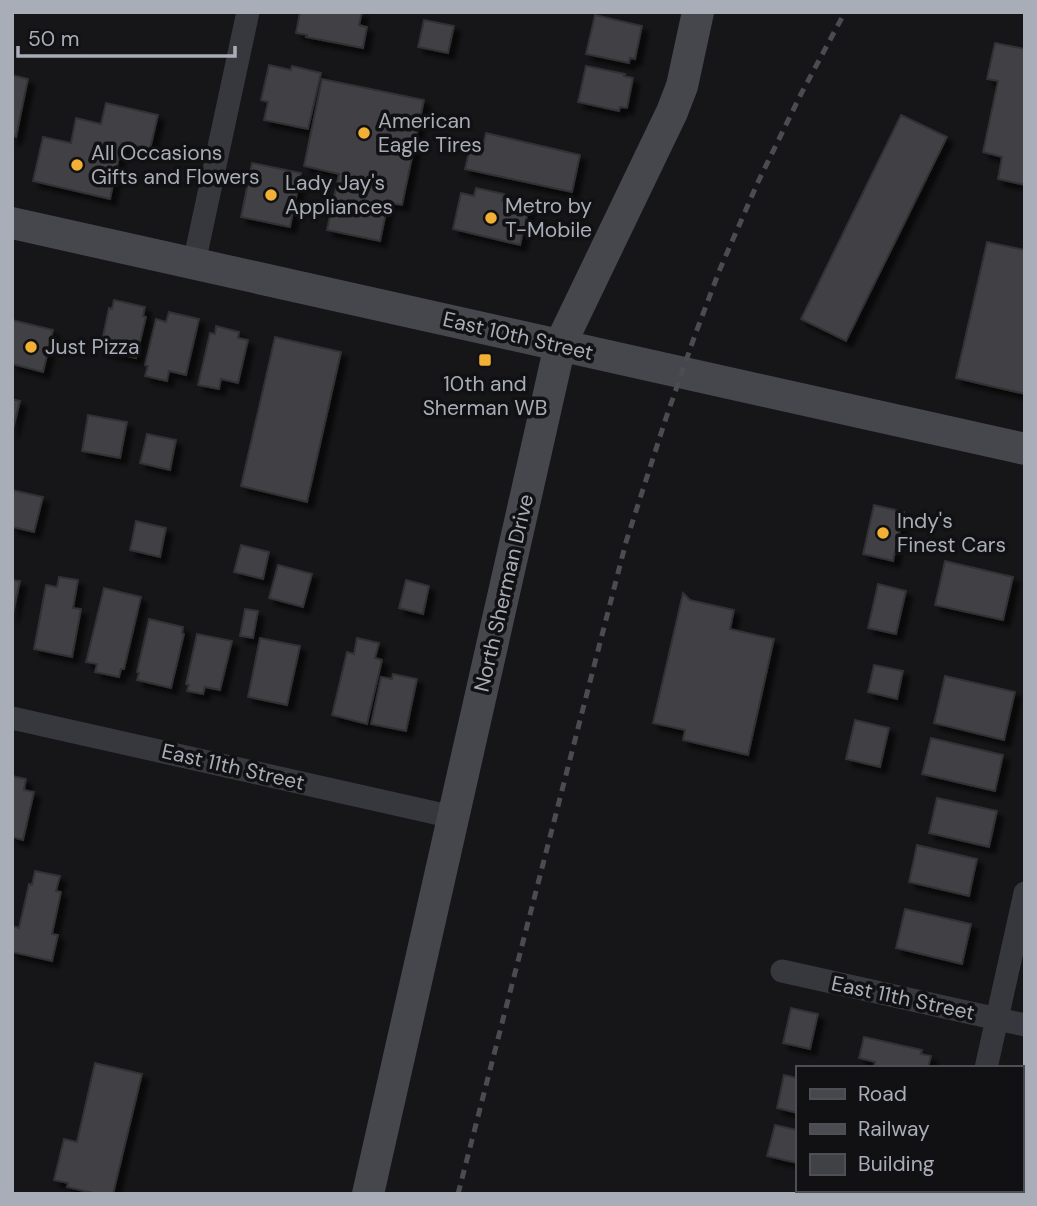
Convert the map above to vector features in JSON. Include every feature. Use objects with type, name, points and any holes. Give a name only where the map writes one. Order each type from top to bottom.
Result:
[{"type":"main road","name":"North Sherman Drive","points":[[368,1194],[559,345],[672,112],[682,86],[698,12]]},
{"type":"main road","name":"East 10th Street","points":[[12,223],[1025,449]]},
{"type":"street","points":[[194,263],[248,12]]},
{"type":"street","name":"East 11th Street","points":[[12,718],[453,817]]},
{"type":"street","points":[[986,1066],[1025,893]]},
{"type":"street","name":"East 11th Street","points":[[782,971],[1025,1025]]},
{"type":"building","points":[[300,12],[362,12],[359,25],[367,27],[363,48],[296,33]]},
{"type":"building","points":[[595,15],[642,26],[635,59],[630,58],[629,63],[586,54]]},
{"type":"building","points":[[424,20],[454,26],[448,53],[418,47]]},
{"type":"building","points":[[995,43],[1025,49],[1025,185],[998,179],[1002,157],[983,152],[998,81],[987,79]]},
{"type":"building","points":[[269,65],[291,70],[292,66],[321,73],[308,129],[264,120],[268,102],[261,100]]},
{"type":"building","points":[[586,66],[633,78],[627,108],[620,107],[619,111],[578,102]]},
{"type":"building","points":[[12,75],[28,79],[16,137],[13,136],[12,142]]},
{"type":"building","name":"American Eagle Tires","points":[[322,79],[424,100],[402,205],[388,203],[380,241],[327,230],[339,174],[304,166]]},
{"type":"building","name":"All Occasions Gifts and Flowers","points":[[106,103],[158,115],[150,149],[122,143],[110,199],[33,181],[43,137],[71,143],[76,118],[101,124]]},
{"type":"building","points":[[901,115],[947,137],[846,341],[801,319]]},
{"type":"building","points":[[486,133],[580,155],[572,192],[465,169],[469,152],[481,155]]},
{"type":"building","name":"Lady Jay's Appliances","points":[[252,163],[301,173],[290,227],[241,217]]},
{"type":"building","name":"Metro by T-Mobile","points":[[476,188],[504,194],[502,201],[529,207],[520,245],[453,229],[461,193],[474,196]]},
{"type":"building","points":[[987,242],[1025,250],[1025,394],[956,378]]},
{"type":"building","points":[[114,300],[145,307],[143,316],[146,317],[136,358],[100,350],[109,308],[112,309]]},
{"type":"building","points":[[169,312],[199,319],[186,375],[169,371],[167,381],[145,376],[148,366],[145,365],[156,319],[166,322]]},
{"type":"building","name":"Just Pizza","points":[[12,320],[53,330],[43,372],[12,364]]},
{"type":"building","points":[[216,326],[239,332],[238,338],[248,340],[238,383],[221,379],[219,389],[198,385],[210,333],[215,334]]},
{"type":"building","points":[[275,337],[341,352],[307,502],[241,486]]},
{"type":"building","points":[[12,399],[20,401],[12,433]]},
{"type":"building","points":[[88,415],[127,422],[120,458],[82,451]]},
{"type":"building","points":[[147,434],[176,440],[170,470],[140,463]]},
{"type":"building","points":[[12,490],[43,497],[34,532],[12,527]]},
{"type":"building","name":"Indy's Finest Cars","points":[[874,505],[904,512],[893,561],[863,554]]},
{"type":"building","points":[[136,521],[166,528],[160,557],[130,550]]},
{"type":"building","points":[[241,545],[269,552],[263,579],[234,572]]},
{"type":"building","points":[[945,561],[1013,577],[1003,620],[935,605]]},
{"type":"building","points":[[278,565],[312,574],[303,607],[269,598]]},
{"type":"building","points":[[59,577],[78,580],[73,608],[81,609],[72,657],[34,649],[46,585],[57,587]]},
{"type":"building","points":[[12,580],[20,581],[12,618]]},
{"type":"building","points":[[406,580],[429,586],[423,614],[399,608]]},
{"type":"building","points":[[878,584],[906,591],[896,634],[868,628]]},
{"type":"building","points":[[104,588],[141,597],[124,669],[121,669],[119,677],[95,672],[97,664],[86,662]]},
{"type":"building","points":[[683,593],[690,600],[734,610],[730,629],[774,639],[748,755],[683,740],[685,730],[653,723]]},
{"type":"building","points":[[245,609],[258,611],[253,638],[240,636]]},
{"type":"building","points":[[149,619],[183,627],[184,634],[171,688],[137,680]]},
{"type":"building","points":[[197,634],[232,641],[220,690],[205,687],[203,694],[187,691],[189,685],[186,684]]},
{"type":"building","points":[[260,638],[300,646],[287,705],[248,697]]},
{"type":"building","points":[[357,638],[379,643],[375,658],[382,660],[367,724],[332,715],[347,652],[354,654]]},
{"type":"building","points":[[874,665],[903,671],[897,699],[868,692]]},
{"type":"building","points":[[393,674],[417,679],[406,731],[371,724],[381,677],[392,679]]},
{"type":"building","points":[[945,676],[1015,692],[1004,740],[934,723]]},
{"type":"building","points":[[855,720],[889,728],[880,767],[846,759]]},
{"type":"building","points":[[931,738],[1003,755],[995,791],[922,774]]},
{"type":"building","points":[[12,776],[26,779],[24,790],[34,792],[23,840],[12,837]]},
{"type":"building","points":[[937,798],[997,811],[989,847],[929,833]]},
{"type":"building","points":[[917,845],[977,859],[969,896],[909,882]]},
{"type":"building","points":[[35,871],[60,876],[56,891],[61,892],[52,934],[58,935],[52,961],[12,952],[12,926],[19,928],[29,884],[32,885]]},
{"type":"building","points":[[905,909],[971,924],[962,964],[896,948]]},
{"type":"building","points":[[791,1008],[818,1014],[810,1049],[783,1043]]},
{"type":"building","points":[[864,1037],[922,1050],[921,1054],[931,1056],[928,1066],[874,1066],[875,1062],[859,1058]]},
{"type":"building","points":[[95,1063],[142,1074],[113,1194],[97,1194],[67,1187],[68,1183],[54,1180],[64,1139],[77,1142]]},
{"type":"building","points":[[784,1075],[796,1078],[796,1113],[777,1108]]},
{"type":"building","points":[[775,1125],[796,1130],[796,1163],[767,1156]]},
{"type":"railway","points":[[458,1194],[626,542],[666,418],[720,269],[758,182],[845,12]]},
{"type":"place","name":"American Eagle Tires","points":[[364,133]]},
{"type":"place","name":"All Occasions Gifts and Flowers","points":[[77,165]]},
{"type":"place","name":"Lady Jay's Appliances","points":[[271,195]]},
{"type":"place","name":"Metro by T-Mobile","points":[[491,218]]},
{"type":"place","name":"Just Pizza","points":[[31,347]]},
{"type":"place","name":"10th and Sherman WB","points":[[485,360]]},
{"type":"place","name":"Indy's Finest Cars","points":[[883,533]]}]
